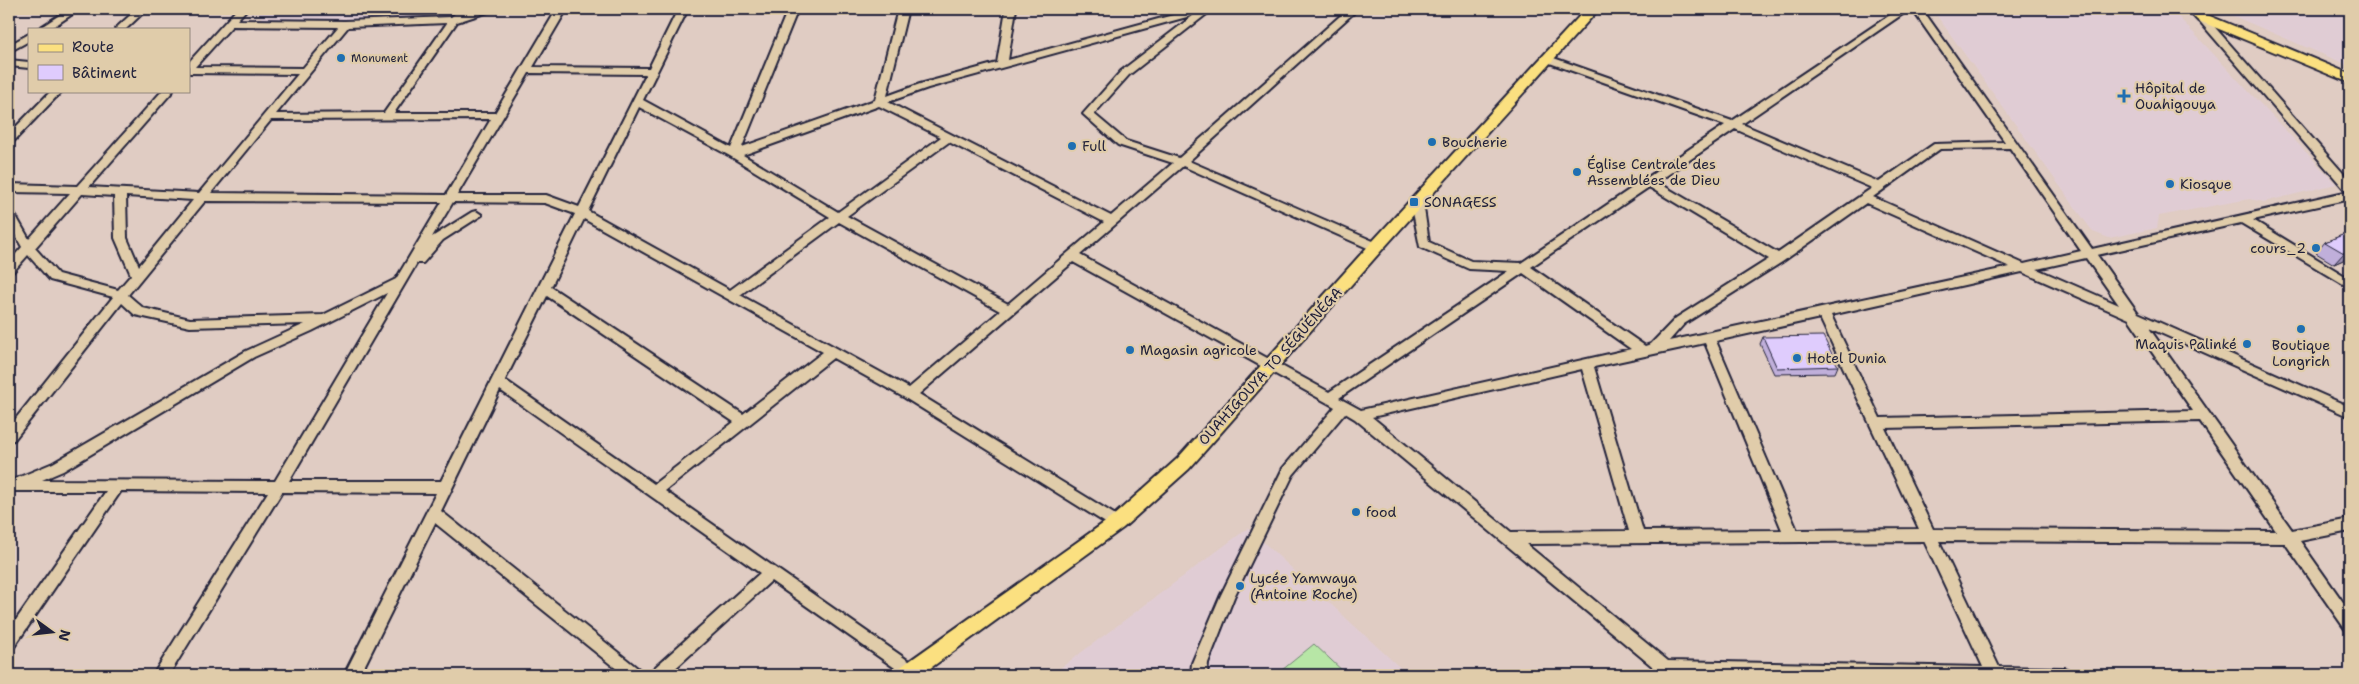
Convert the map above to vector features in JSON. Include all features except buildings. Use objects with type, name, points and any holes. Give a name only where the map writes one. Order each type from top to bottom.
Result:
[{"type":"main road","name":"OUAHIGOUYA TO SÉGUÉNÉGA","points":[[908,673],[1117,523],[1183,464],[1376,247],[1594,9]]},
{"type":"main road","points":[[2197,13],[2350,79]]},
{"type":"street","points":[[45,28],[75,9]]},
{"type":"street","points":[[121,28],[142,9]]},
{"type":"street","points":[[190,68],[242,9]]},
{"type":"street","points":[[387,116],[462,9]]},
{"type":"street","points":[[230,23],[345,24],[453,20],[488,9]]},
{"type":"street","points":[[161,675],[278,487],[562,9]]},
{"type":"street","points":[[352,675],[683,9]]},
{"type":"street","points":[[734,154],[793,9]]},
{"type":"street","points":[[880,102],[903,9]]},
{"type":"street","points":[[1002,65],[1011,9]]},
{"type":"street","points":[[734,154],[924,86],[1206,9]]},
{"type":"street","points":[[1206,9],[1125,73],[1088,114],[1122,143],[1182,162],[1376,247]]},
{"type":"street","points":[[910,395],[1182,162],[1353,9]]},
{"type":"street","points":[[1328,398],[1905,9]]},
{"type":"street","points":[[1917,9],[2091,253],[2350,624]]},
{"type":"street","points":[[2197,13],[2350,188]]},
{"type":"street","points":[[9,436],[121,295],[345,24]]},
{"type":"street","points":[[9,49],[28,38]]},
{"type":"street","points":[[1548,59],[1734,125],[1880,186]]},
{"type":"street","points":[[9,63],[28,64]]},
{"type":"street","points":[[190,69],[306,71]]},
{"type":"street","points":[[525,70],[652,71]]},
{"type":"street","points":[[9,140],[56,92]]},
{"type":"street","points":[[9,269],[167,92]]},
{"type":"street","points":[[636,101],[734,154],[837,216],[1009,310]]},
{"type":"street","points":[[880,102],[1112,221]]},
{"type":"street","points":[[268,116],[498,116]]},
{"type":"street","points":[[731,295],[948,137]]},
{"type":"street","points":[[1650,350],[1680,321],[1778,259],[1938,146],[2013,144]]},
{"type":"street","points":[[1649,182],[1778,259]]},
{"type":"street","points":[[9,188],[202,197],[448,200],[546,199],[581,212],[910,395],[1117,523]]},
{"type":"street","points":[[120,192],[121,238],[137,276]]},
{"type":"street","points":[[1360,415],[2350,195]]},
{"type":"street","points":[[1864,198],[2350,412]]},
{"type":"street","points":[[1417,202],[1424,244],[1470,265],[1522,267],[1650,350]]},
{"type":"street","points":[[9,214],[28,248],[54,276],[121,295],[139,312],[190,323],[327,319]]},
{"type":"street","points":[[12,485],[58,467],[250,354],[327,319],[399,282],[439,237],[476,215]]},
{"type":"street","points":[[2242,219],[2350,284]]},
{"type":"street","points":[[1072,256],[1360,415],[1665,672],[2064,675]]},
{"type":"street","points":[[544,288],[743,421]]},
{"type":"street","points":[[1823,312],[1927,535],[1995,675]]},
{"type":"street","points":[[1709,338],[1792,536]]},
{"type":"street","points":[[655,491],[832,352]]},
{"type":"street","points":[[1587,365],[1638,537]]},
{"type":"street","points":[[497,381],[655,491],[908,673]]},
{"type":"street","points":[[1198,675],[1200,663],[1226,597],[1288,472],[1343,406]]},
{"type":"street","points":[[1875,423],[2205,416]]},
{"type":"street","points":[[12,485],[445,487]]},
{"type":"street","points":[[9,642],[117,486]]},
{"type":"street","points":[[432,512],[635,675]]},
{"type":"street","points":[[1508,538],[1927,535],[2290,537],[2350,525]]},
{"type":"street","points":[[657,675],[770,573]]},
{"type":"shaded area","points":[[263,9],[454,9],[450,16],[433,24],[263,20],[259,15]]},
{"type":"shaded area","name":"Hôpital de Ouahigouya","points":[[1932,9],[2171,9],[2336,184],[2264,202],[2249,199],[2159,216],[2157,228],[2109,238],[2093,232]]},
{"type":"shaded area","points":[[2217,9],[2350,9],[2350,66]]},
{"type":"shaded area","name":"Lycée Yamwaya (Antoine Roche)","points":[[1248,528],[1408,675],[1347,675],[1314,644],[1276,675],[1051,675]]},
{"type":"green space","points":[[1314,644],[1347,675],[1276,675]]},
{"type":"place","name":"Monument","points":[[341,58]]},
{"type":"place","name":"Hôpital de Ouahigouya","points":[[2124,96]]},
{"type":"place","name":"Boucherie","points":[[1432,142]]},
{"type":"place","name":"Full","points":[[1072,146]]},
{"type":"place","name":"Église Centrale des Assemblées de Dieu","points":[[1577,172]]},
{"type":"place","name":"Kiosque","points":[[2170,184]]},
{"type":"place","name":"SONAGESS","points":[[1414,202]]},
{"type":"place","name":"cours_2","points":[[2316,248]]},
{"type":"place","name":"Boutique Longrich","points":[[2301,329]]},
{"type":"place","name":"Maquis Palinké","points":[[2247,344]]},
{"type":"place","name":"Magasin agricole","points":[[1130,350]]},
{"type":"place","name":"Hotel Dunia","points":[[1797,358]]},
{"type":"place","name":"food","points":[[1356,512]]},
{"type":"place","name":"Lycée Yamwaya (Antoine Roche)","points":[[1240,586]]}]
